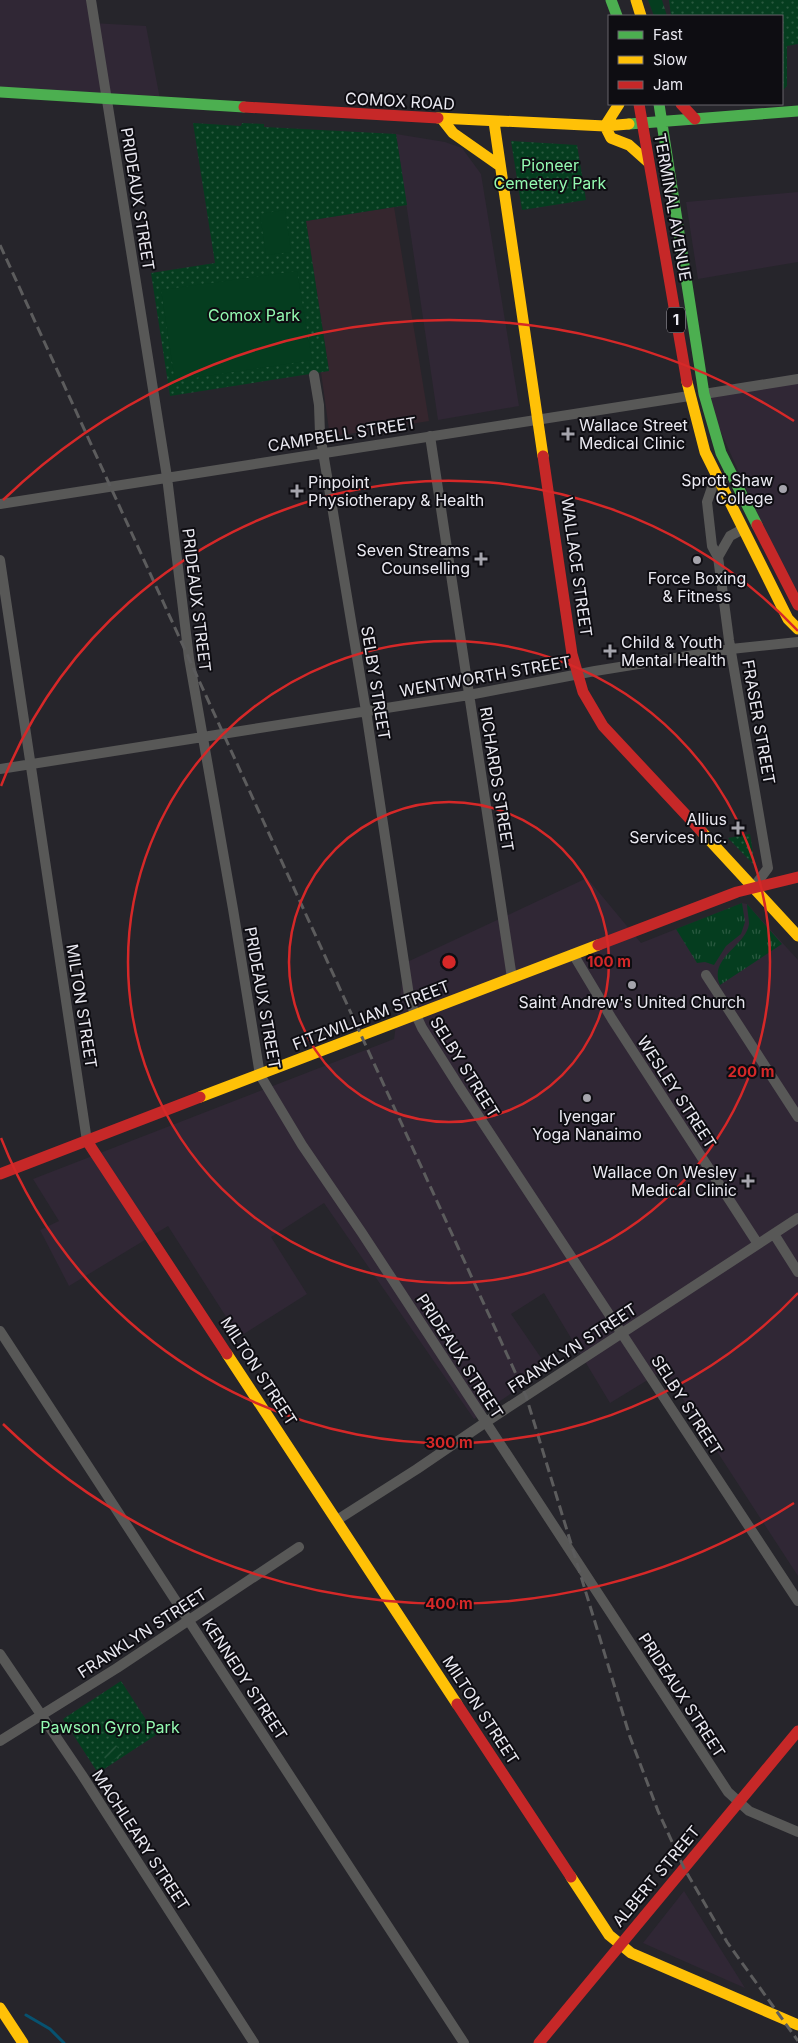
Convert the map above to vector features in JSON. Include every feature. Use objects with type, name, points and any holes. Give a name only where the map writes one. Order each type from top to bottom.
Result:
[{"type":"main road","points":[[611,0],[617,15]]},
{"type":"main road","points":[[636,0],[641,15]]},
{"type":"main road","name":"COMOX ROAD","points":[[0,92],[494,122],[605,126],[798,111]]},
{"type":"main road","points":[[618,105],[605,126],[611,138],[629,144],[648,162]]},
{"type":"main road","name":"1","points":[[639,105],[642,124]]},
{"type":"main road","name":"1","points":[[659,105],[662,122]]},
{"type":"main road","points":[[682,105],[695,119]]},
{"type":"main road","points":[[442,119],[454,133],[500,166]]},
{"type":"main road","name":"WALLACE STREET","points":[[494,122],[577,675],[586,701],[597,719],[798,936]]},
{"type":"main road","name":"TERMINAL AVENUE","points":[[662,122],[704,394],[720,453],[798,605]]},
{"type":"main road","name":"TERMINAL AVENUE","points":[[642,124],[689,396],[705,452],[788,619],[798,629]]},
{"type":"main road","name":"FITZWILLIAM STREET","points":[[0,1174],[573,954],[753,888],[798,876]]},
{"type":"main road","name":"MILTON STREET","points":[[87,1140],[609,1935],[631,1954],[798,2025]]},
{"type":"main road","name":"ALBERT STREET","points":[[539,2043],[798,1731]]},
{"type":"main road","points":[[0,2008],[24,2043]]},
{"type":"street","name":"PRIDEAUX STREET","points":[[91,0],[167,477],[189,658],[232,899],[260,1075],[302,1145],[728,1792],[738,1803],[754,1814],[798,1832]]},
{"type":"street","name":"SELBY STREET","points":[[314,375],[323,452],[366,711],[409,998],[415,1015],[460,1088],[798,1600]]},
{"type":"street","points":[[704,394],[798,379]]},
{"type":"street","name":"CAMPBELL STREET","points":[[0,504],[689,396]]},
{"type":"street","name":"RICHARDS STREET","points":[[430,436],[512,978]]},
{"type":"street","name":"FRASER STREET","points":[[716,475],[707,502],[712,546],[718,557],[731,649],[768,868],[753,888]]},
{"type":"street","points":[[718,557],[730,536],[743,529]]},
{"type":"street","name":"MILTON STREET","points":[[0,560],[32,764],[55,940],[87,1140]]},
{"type":"street","name":"WENTWORTH STREET","points":[[0,769],[469,695],[731,649],[798,642]]},
{"type":"street","name":"WESLEY STREET","points":[[573,954],[612,1019],[758,1244]]},
{"type":"street","points":[[706,976],[798,1117]]},
{"type":"street","name":"FRANKLYN STREET","points":[[337,1520],[417,1470],[486,1422],[798,1218]]},
{"type":"street","points":[[774,1234],[798,1272]]},
{"type":"street","name":"KENNEDY STREET","points":[[0,1331],[464,2043]]},
{"type":"street","name":"FRANKLYN STREET","points":[[0,1741],[299,1547]]},
{"type":"street","name":"MACHLEARY STREET","points":[[0,1654],[40,1716],[82,1775],[254,2043]]},
{"type":"shaded area","points":[[0,0],[87,0],[92,23],[146,26],[160,99],[0,89]]},
{"type":"shaded area","points":[[396,134],[445,142],[462,148],[481,174],[519,406],[438,420]]},
{"type":"shaded area","points":[[798,192],[798,262],[698,279],[686,202]]},
{"type":"shaded area","points":[[394,207],[429,421],[330,437],[321,372],[329,370],[306,221]]},
{"type":"shaded area","points":[[798,379],[798,605],[704,394]]},
{"type":"shaded area","points":[[587,878],[641,943],[742,903],[747,904],[798,960],[798,1576],[664,1370],[610,1403],[544,1293],[511,1314],[548,1368],[474,1419],[324,1203],[271,1237],[307,1294],[239,1337],[168,1226],[69,1286],[40,1230],[59,1221],[33,1179],[394,1039],[405,963]]},
{"type":"shaded area","points":[[684,1891],[745,1988],[643,1943]]},
{"type":"green space","points":[[648,0],[662,0],[667,15],[654,15]]},
{"type":"green space","points":[[669,0],[798,0],[798,44],[787,46],[787,86],[783,90],[783,15],[671,15]]},
{"type":"green space","name":"Comox Park","points":[[193,123],[241,126],[242,123],[264,124],[264,127],[396,134],[407,205],[306,221],[329,371],[170,396],[151,273],[215,263]]},
{"type":"green space","name":"Pioneer Cemetery Park","points":[[511,141],[577,145],[586,200],[522,210]]},
{"type":"green space","points":[[285,210],[291,252],[266,255],[260,214]]},
{"type":"green space","points":[[297,271],[312,360],[175,381],[161,290]]},
{"type":"green space","points":[[750,834],[755,866],[728,838]]},
{"type":"green space","points":[[742,903],[745,922],[741,934],[726,946],[714,965],[705,962],[697,963],[676,929]]},
{"type":"green space","points":[[747,904],[782,944],[720,985],[719,967],[742,939],[749,924]]},
{"type":"green space","name":"Pawson Gyro Park","points":[[121,1681],[156,1735],[98,1773],[63,1719]]},
{"type":"green space","points":[[116,1745],[122,1755],[108,1763],[102,1754]]},
{"type":"waterway","points":[[26,2015],[50,2029],[64,2043]]},
{"type":"railway","points":[[0,245],[526,1396],[630,1737],[658,1811],[684,1868],[727,1942],[798,2041]]},
{"type":"traffic: fast","points":[[611,0],[617,15]]},
{"type":"traffic: fast","points":[[0,92],[244,107]]},
{"type":"traffic: fast","points":[[659,105],[704,394],[721,453],[757,525]]},
{"type":"traffic: fast","points":[[629,124],[798,111]]},
{"type":"traffic: slow","points":[[636,0],[641,15]]},
{"type":"traffic: slow","points":[[618,105],[605,126],[611,138],[629,145],[648,162]]},
{"type":"traffic: slow","points":[[438,118],[605,126],[629,124]]},
{"type":"traffic: slow","points":[[442,119],[453,133],[500,166]]},
{"type":"traffic: slow","points":[[494,122],[543,456]]},
{"type":"traffic: slow","points":[[687,382],[705,452],[788,619],[798,629]]},
{"type":"traffic: slow","points":[[702,832],[798,936]]},
{"type":"traffic: slow","points":[[200,1097],[598,945]]},
{"type":"traffic: slow","points":[[227,1354],[457,1704]]},
{"type":"traffic: slow","points":[[571,1877],[609,1935],[631,1953],[798,2025]]},
{"type":"traffic: slow","points":[[0,2008],[23,2043]]},
{"type":"traffic: jam","points":[[639,105],[687,382]]},
{"type":"traffic: jam","points":[[682,105],[695,119]]},
{"type":"traffic: jam","points":[[244,107],[438,118]]},
{"type":"traffic: jam","points":[[543,456],[572,654],[583,692],[603,726],[702,832]]},
{"type":"traffic: jam","points":[[757,525],[798,605]]},
{"type":"traffic: jam","points":[[598,945],[737,892],[798,877]]},
{"type":"traffic: jam","points":[[0,1174],[200,1097]]},
{"type":"traffic: jam","points":[[87,1141],[227,1354]]},
{"type":"traffic: jam","points":[[457,1704],[571,1877]]},
{"type":"traffic: jam","points":[[539,2043],[798,1731]]},
{"type":"place","name":"Wallace Street Medical Clinic","points":[[568,434]]},
{"type":"place","name":"Sprott Shaw College","points":[[783,489]]},
{"type":"place","name":"Pinpoint Physiotherapy & Health","points":[[297,491]]},
{"type":"place","name":"Seven Streams Counselling","points":[[481,559]]},
{"type":"place","name":"Force Boxing & Fitness","points":[[697,560]]},
{"type":"place","name":"Child & Youth Mental Health","points":[[610,651]]},
{"type":"place","name":"Allius Services Inc.","points":[[738,828]]},
{"type":"place","name":"Saint Andrew's United Church","points":[[632,985]]},
{"type":"place","name":"Iyengar Yoga Nanaimo","points":[[587,1098]]},
{"type":"place","name":"Wallace On Wesley Medical Clinic","points":[[748,1181]]}]
